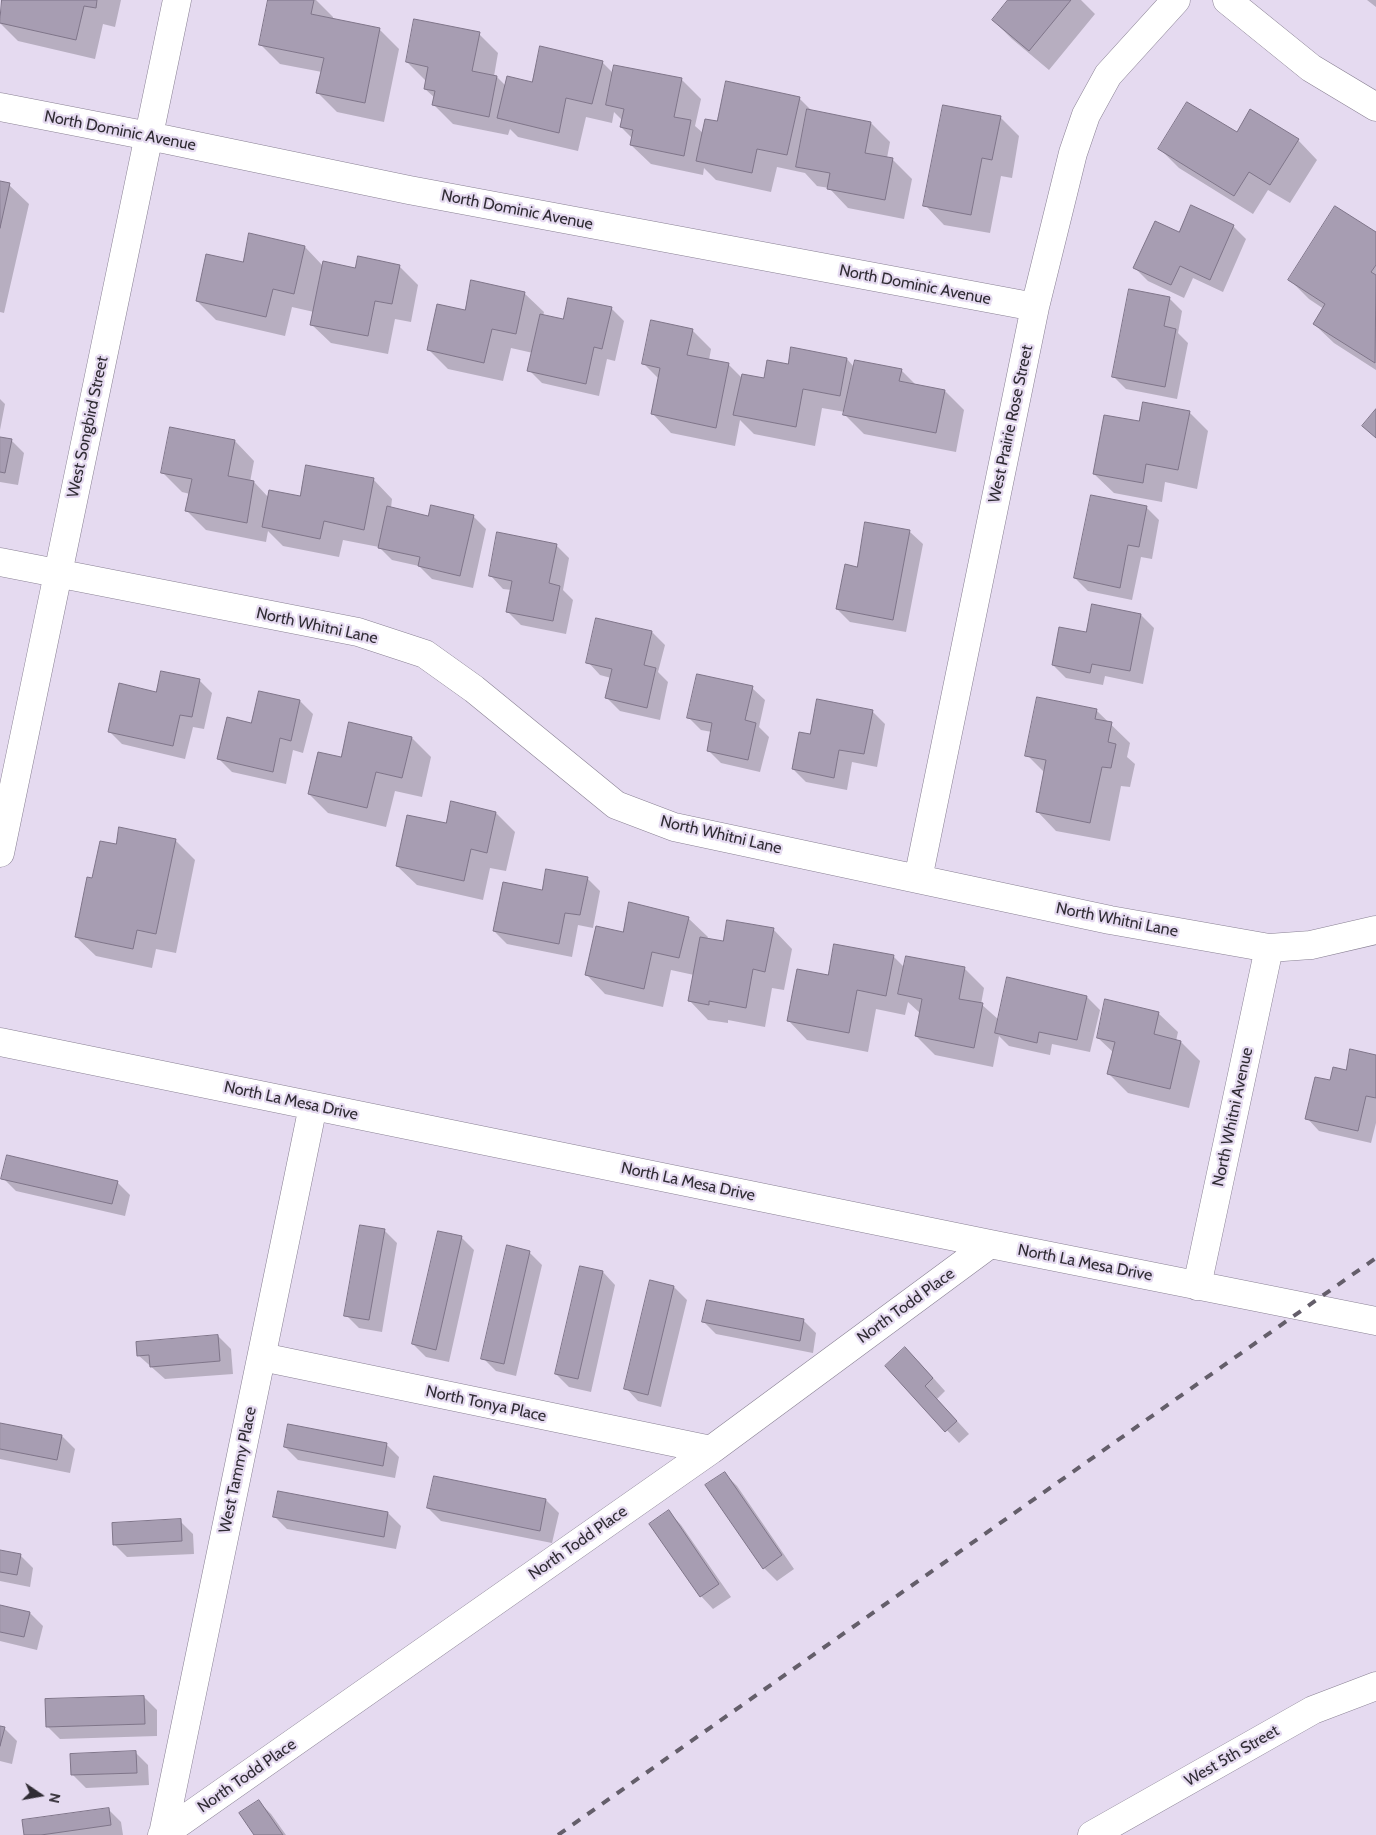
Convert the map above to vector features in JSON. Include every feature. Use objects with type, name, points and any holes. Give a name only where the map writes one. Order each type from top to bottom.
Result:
[{"type":"street","name":"West Songbird Street","points":[[0,853],[177,0]]},
{"type":"street","name":"West Prairie Rose Street","points":[[918,879],[1035,307],[1073,153],[1086,115],[1108,75],[1176,0]]},
{"type":"street","points":[[1227,0],[1311,68],[1376,108]]},
{"type":"street","name":"North Dominic Avenue","points":[[0,107],[409,190],[1035,307]]},
{"type":"street","name":"North Whitni Lane","points":[[0,562],[358,632],[425,654],[474,689],[616,805],[674,826],[1110,920],[1269,948],[1311,944],[1376,930]]},
{"type":"street","name":"North Whitni Avenue","points":[[1197,1286],[1269,948]]},
{"type":"street","name":"North La Mesa Drive","points":[[0,1042],[1376,1321]]},
{"type":"street","name":"West Tammy Place","points":[[162,1835],[313,1106]]},
{"type":"street","name":"North Todd Place","points":[[162,1835],[711,1450],[990,1244]]},
{"type":"street","name":"North Tonya Place","points":[[262,1357],[711,1450]]},
{"type":"street","name":"West 5th Street","points":[[1092,1835],[1313,1710],[1376,1686]]},
{"type":"building","points":[[2,0],[97,0],[96,8],[84,6],[76,40],[0,23]]},
{"type":"building","points":[[268,0],[314,0],[311,14],[380,28],[365,103],[316,93],[324,58],[259,45]]},
{"type":"building","points":[[1008,0],[1071,0],[1029,51],[992,20]]},
{"type":"building","points":[[414,19],[480,32],[472,71],[497,76],[489,117],[432,105],[435,91],[424,89],[428,67],[406,62]]},
{"type":"building","points":[[540,46],[603,61],[592,104],[566,98],[559,133],[497,118],[507,76],[532,82]]},
{"type":"building","points":[[614,65],[682,78],[674,117],[691,120],[684,156],[630,145],[633,130],[620,127],[624,109],[606,105]]},
{"type":"building","points":[[726,81],[800,97],[787,155],[757,149],[752,173],[696,161],[705,119],[717,121]]},
{"type":"building","points":[[1187,102],[1237,132],[1250,109],[1299,139],[1270,185],[1249,172],[1234,196],[1158,149]]},
{"type":"building","points":[[943,105],[1001,116],[992,160],[982,158],[971,215],[923,206]]},
{"type":"building","points":[[807,109],[871,122],[865,153],[893,158],[885,200],[827,189],[830,173],[796,167]]},
{"type":"building","points":[[0,181],[10,183],[0,228]]},
{"type":"building","points":[[1191,205],[1234,225],[1210,280],[1180,266],[1171,285],[1133,268],[1155,221],[1179,232]]},
{"type":"building","points":[[1335,206],[1376,232],[1376,265],[1371,272],[1376,275],[1375,363],[1313,324],[1325,304],[1288,280]]},
{"type":"building","points":[[249,233],[305,246],[294,294],[273,289],[266,317],[196,301],[206,254],[243,262]]},
{"type":"building","points":[[358,256],[400,265],[392,304],[375,301],[368,336],[310,325],[323,261],[355,268]]},
{"type":"building","points":[[471,280],[525,292],[516,334],[492,329],[484,363],[427,350],[437,304],[465,310]]},
{"type":"building","points":[[1129,289],[1170,297],[1164,326],[1176,329],[1165,387],[1112,377]]},
{"type":"building","points":[[568,298],[612,307],[602,349],[594,347],[586,384],[527,371],[540,314],[563,319]]},
{"type":"building","points":[[651,320],[693,329],[687,355],[729,363],[716,428],[651,414],[660,368],[642,364]]},
{"type":"building","points":[[791,347],[847,358],[840,396],[803,389],[796,427],[733,415],[742,374],[764,378],[767,360],[788,364]]},
{"type":"building","points":[[855,360],[902,369],[899,381],[945,390],[936,433],[843,415]]},
{"type":"building","points":[[1143,402],[1190,411],[1178,470],[1146,464],[1143,483],[1093,474],[1104,415],[1139,421]]},
{"type":"building","points":[[1376,409],[1376,438],[1362,426]]},
{"type":"building","points":[[170,427],[235,440],[228,476],[254,481],[247,523],[185,511],[192,479],[161,473]]},
{"type":"building","points":[[0,437],[12,439],[5,473],[0,472]]},
{"type":"building","points":[[306,465],[374,478],[364,530],[324,521],[320,539],[262,527],[269,490],[300,496]]},
{"type":"building","points":[[1091,495],[1147,506],[1139,547],[1128,545],[1120,588],[1074,578]]},
{"type":"building","points":[[431,505],[474,515],[460,576],[418,566],[420,557],[378,548],[387,506],[428,516]]},
{"type":"building","points":[[865,522],[910,530],[893,620],[836,609],[845,564],[857,567]]},
{"type":"building","points":[[497,532],[557,544],[549,583],[560,586],[553,621],[506,612],[512,581],[489,576]]},
{"type":"building","points":[[1092,604],[1141,614],[1130,671],[1092,664],[1090,673],[1052,665],[1059,627],[1086,632]]},
{"type":"building","points":[[596,618],[652,631],[644,665],[656,668],[647,708],[605,698],[612,669],[586,663]]},
{"type":"building","points":[[161,671],[200,679],[192,717],[180,715],[173,746],[108,732],[119,683],[156,692]]},
{"type":"building","points":[[697,674],[753,686],[745,720],[756,723],[748,760],[707,751],[712,723],[687,718]]},
{"type":"building","points":[[259,691],[300,700],[291,741],[280,738],[273,772],[217,759],[227,717],[251,723]]},
{"type":"building","points":[[1037,697],[1097,709],[1095,719],[1112,722],[1108,742],[1116,744],[1111,768],[1102,767],[1090,823],[1036,812],[1046,760],[1025,756]]},
{"type":"building","points":[[817,699],[873,710],[864,754],[839,750],[834,778],[792,769],[799,732],[810,734]]},
{"type":"building","points":[[349,722],[412,737],[402,778],[376,772],[367,808],[308,794],[318,752],[341,757]]},
{"type":"building","points":[[451,801],[496,812],[487,853],[471,849],[464,881],[396,866],[407,815],[446,823]]},
{"type":"building","points":[[119,827],[176,839],[156,934],[137,930],[133,949],[75,937],[87,877],[92,878],[100,841],[116,844]]},
{"type":"building","points":[[546,869],[588,877],[580,915],[565,913],[559,944],[493,931],[503,882],[542,890]]},
{"type":"building","points":[[629,902],[689,917],[679,958],[652,952],[644,989],[585,975],[596,926],[623,932]]},
{"type":"building","points":[[727,920],[774,928],[765,972],[753,969],[746,1008],[709,1001],[709,1005],[688,1001],[700,937],[723,941]]},
{"type":"building","points":[[834,944],[894,955],[886,996],[857,990],[849,1033],[787,1021],[797,969],[828,975]]},
{"type":"building","points":[[906,956],[965,967],[959,999],[983,1003],[974,1048],[915,1036],[922,999],[898,994]]},
{"type":"building","points":[[1007,977],[1087,996],[1077,1040],[1039,1032],[1037,1043],[995,1033]]},
{"type":"building","points":[[1105,999],[1159,1012],[1154,1034],[1181,1041],[1170,1089],[1107,1074],[1115,1042],[1097,1038]]},
{"type":"building","points":[[1350,1049],[1376,1055],[1376,1098],[1366,1096],[1358,1131],[1305,1119],[1315,1077],[1330,1080],[1333,1067],[1346,1070]]},
{"type":"building","points":[[7,1155],[118,1181],[112,1204],[1,1179]]},
{"type":"building","points":[[360,1225],[385,1229],[369,1320],[344,1316]]},
{"type":"building","points":[[438,1231],[462,1236],[436,1350],[412,1344]]},
{"type":"building","points":[[507,1245],[530,1251],[504,1364],[481,1359]]},
{"type":"building","points":[[580,1266],[603,1271],[578,1379],[555,1374]]},
{"type":"building","points":[[650,1280],[674,1286],[648,1395],[624,1389]]},
{"type":"building","points":[[707,1300],[804,1319],[800,1341],[702,1322]]},
{"type":"building","points":[[218,1335],[220,1361],[150,1367],[149,1355],[137,1356],[136,1342]]},
{"type":"building","points":[[905,1347],[933,1378],[925,1386],[957,1421],[945,1432],[885,1366]]},
{"type":"building","points":[[0,1423],[62,1435],[57,1460],[0,1449]]},
{"type":"building","points":[[288,1424],[387,1443],[383,1466],[284,1447]]},
{"type":"building","points":[[725,1472],[782,1555],[763,1569],[705,1485]]},
{"type":"building","points":[[434,1476],[546,1499],[540,1531],[427,1508]]},
{"type":"building","points":[[278,1491],[388,1512],[384,1537],[273,1517]]},
{"type":"building","points":[[669,1510],[719,1584],[700,1597],[649,1524]]},
{"type":"building","points":[[181,1519],[182,1541],[113,1545],[112,1523]]},
{"type":"building","points":[[0,1550],[21,1554],[17,1575],[0,1572]]},
{"type":"building","points":[[0,1605],[30,1612],[24,1637],[0,1632]]},
{"type":"building","points":[[144,1696],[145,1724],[46,1727],[45,1699]]},
{"type":"building","points":[[0,1726],[5,1727],[0,1746]]},
{"type":"building","points":[[136,1751],[137,1773],[71,1775],[70,1754]]},
{"type":"building","points":[[259,1800],[283,1835],[254,1835],[239,1813]]},
{"type":"building","points":[[109,1808],[111,1825],[41,1835],[24,1835],[22,1820]]},
{"type":"railway","points":[[558,1835],[1376,1258]]}]
